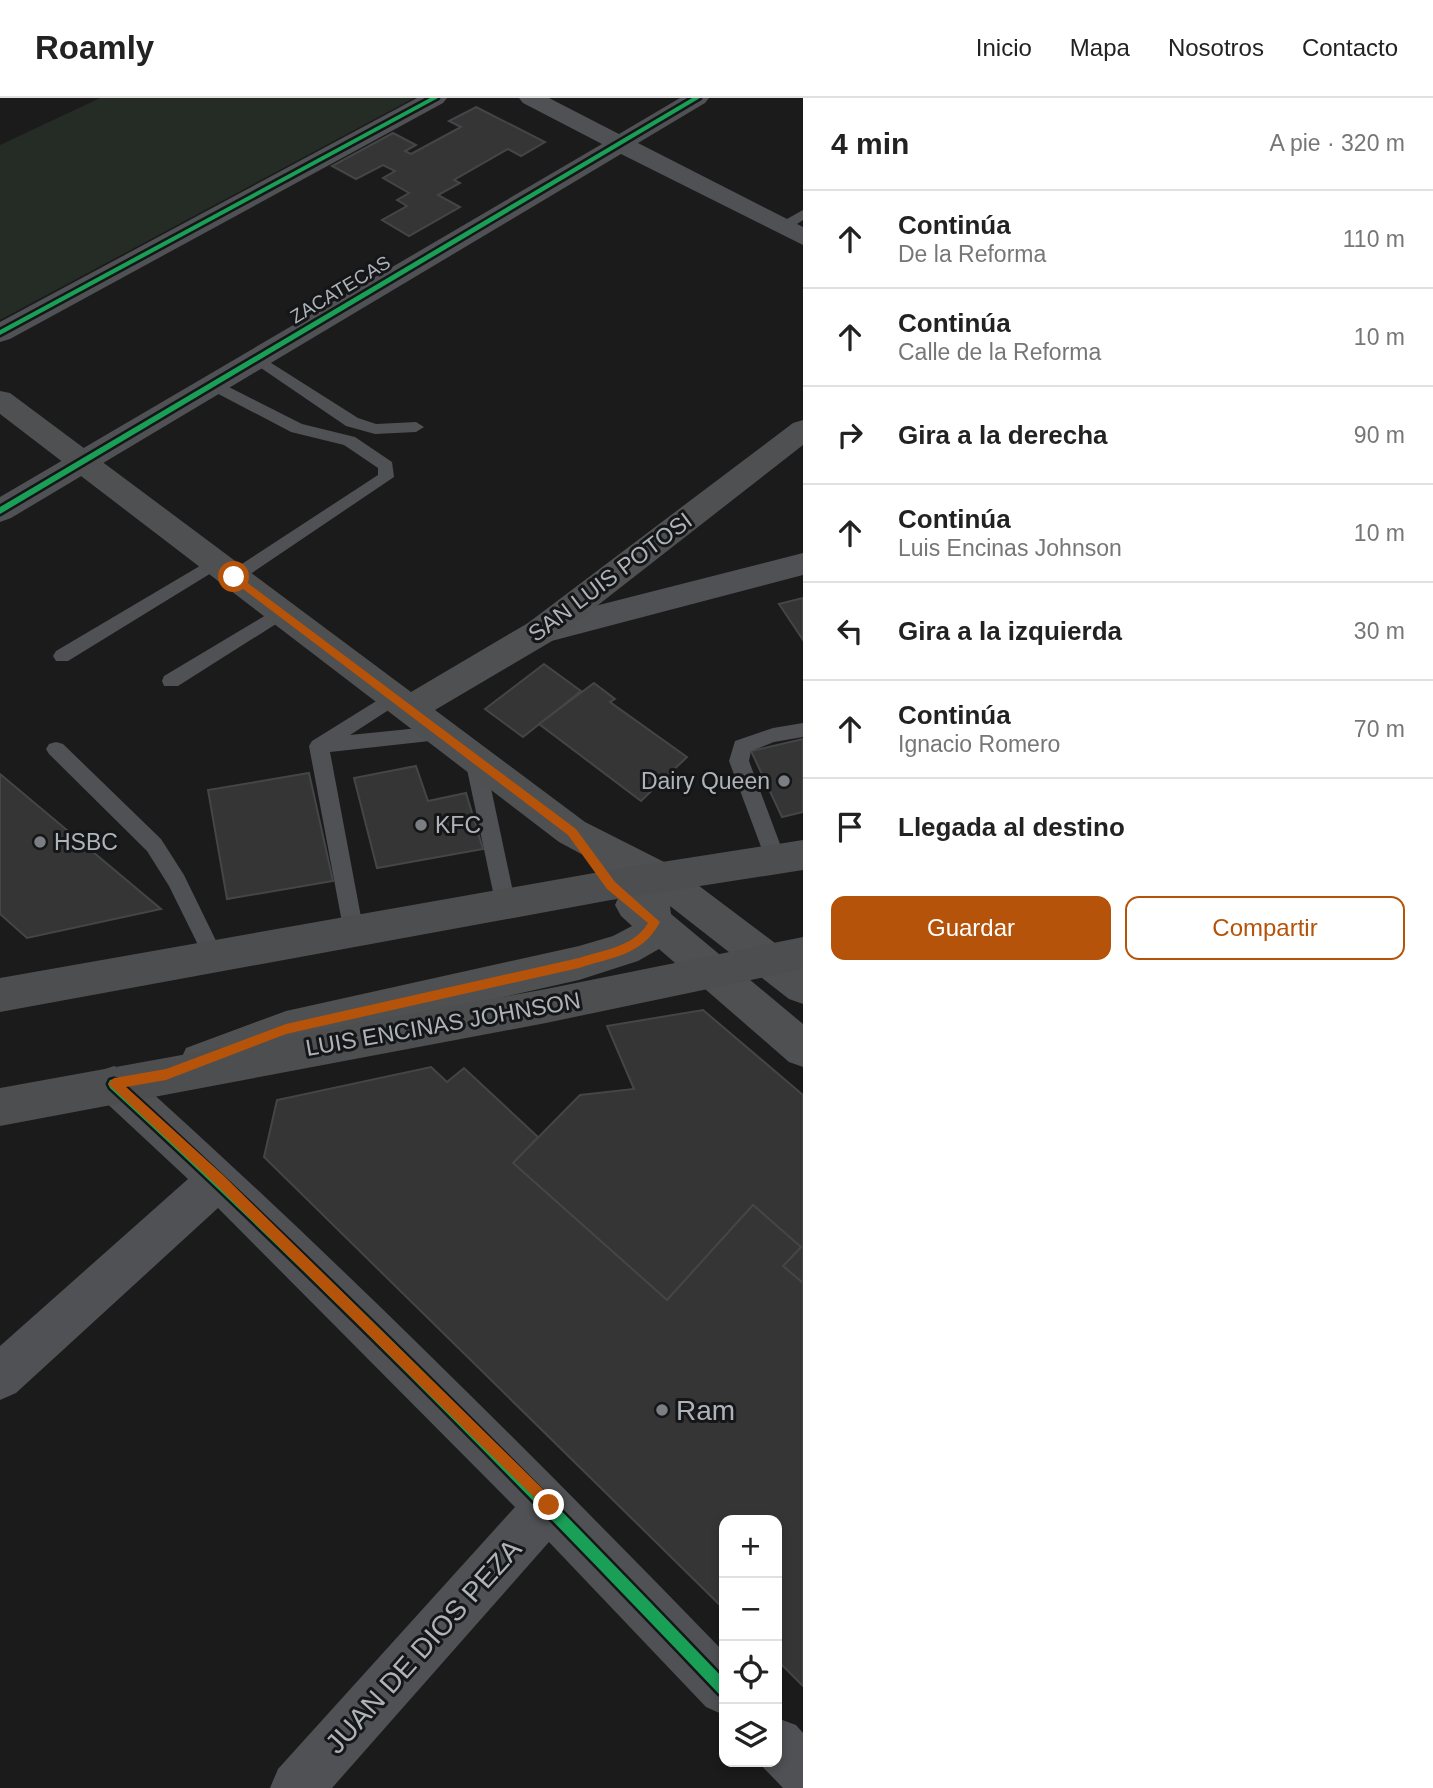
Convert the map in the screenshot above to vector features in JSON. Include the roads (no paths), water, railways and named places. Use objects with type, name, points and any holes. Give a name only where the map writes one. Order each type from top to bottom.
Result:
[{"type":"main road","points":[[0,400],[635,882],[786,957],[803,988]]},
{"type":"main road","name":"SAN LUIS POTOSI","points":[[401,704],[540,632],[803,430]]},
{"type":"main road","points":[[0,995],[789,857]]},
{"type":"main road","points":[[635,882],[650,902],[654,922],[803,1049]]},
{"type":"main road","points":[[166,1074],[286,1029],[579,963],[624,949],[645,938],[654,922]]},
{"type":"main road","name":"LUIS ENCINAS JOHNSON","points":[[0,1107],[166,1074],[546,1006],[786,957]]},
{"type":"street","points":[[0,333],[435,98]]},
{"type":"street","points":[[531,98],[619,144],[796,226]]},
{"type":"street","name":"ZACATECAS","points":[[0,511],[697,98]]},
{"type":"street","points":[[540,632],[803,564]]},
{"type":"street","points":[[114,1084],[219,1179],[549,1505],[719,1684]]},
{"type":"street","points":[[0,1377],[219,1179]]},
{"type":"street","name":"JUAN DE DIOS PEZA","points":[[297,1788],[549,1505]]},
{"type":"street","points":[[782,1749],[803,1771]]},
{"type":"lane","points":[[257,359],[352,422],[375,429],[416,426]]},
{"type":"lane","points":[[62,656],[224,570],[386,477],[386,466],[349,441],[297,428],[213,384]]},
{"type":"lane","points":[[172,681],[281,612]]},
{"type":"lane","points":[[319,746],[401,704]]},
{"type":"lane","points":[[789,857],[739,761],[742,747],[764,738],[803,730]]},
{"type":"lane","points":[[319,746],[439,733]]},
{"type":"lane","points":[[319,746],[354,933]]},
{"type":"lane","points":[[56,750],[154,845],[165,860],[214,957]]},
{"type":"lane","points":[[475,760],[506,906]]},
{"type":"place","name":"Dairy Queen","points":[[784,781]]},
{"type":"place","name":"KFC","points":[[421,825]]},
{"type":"place","name":"HSBC","points":[[40,842]]},
{"type":"place","name":"Ram","points":[[662,1410]]}]
